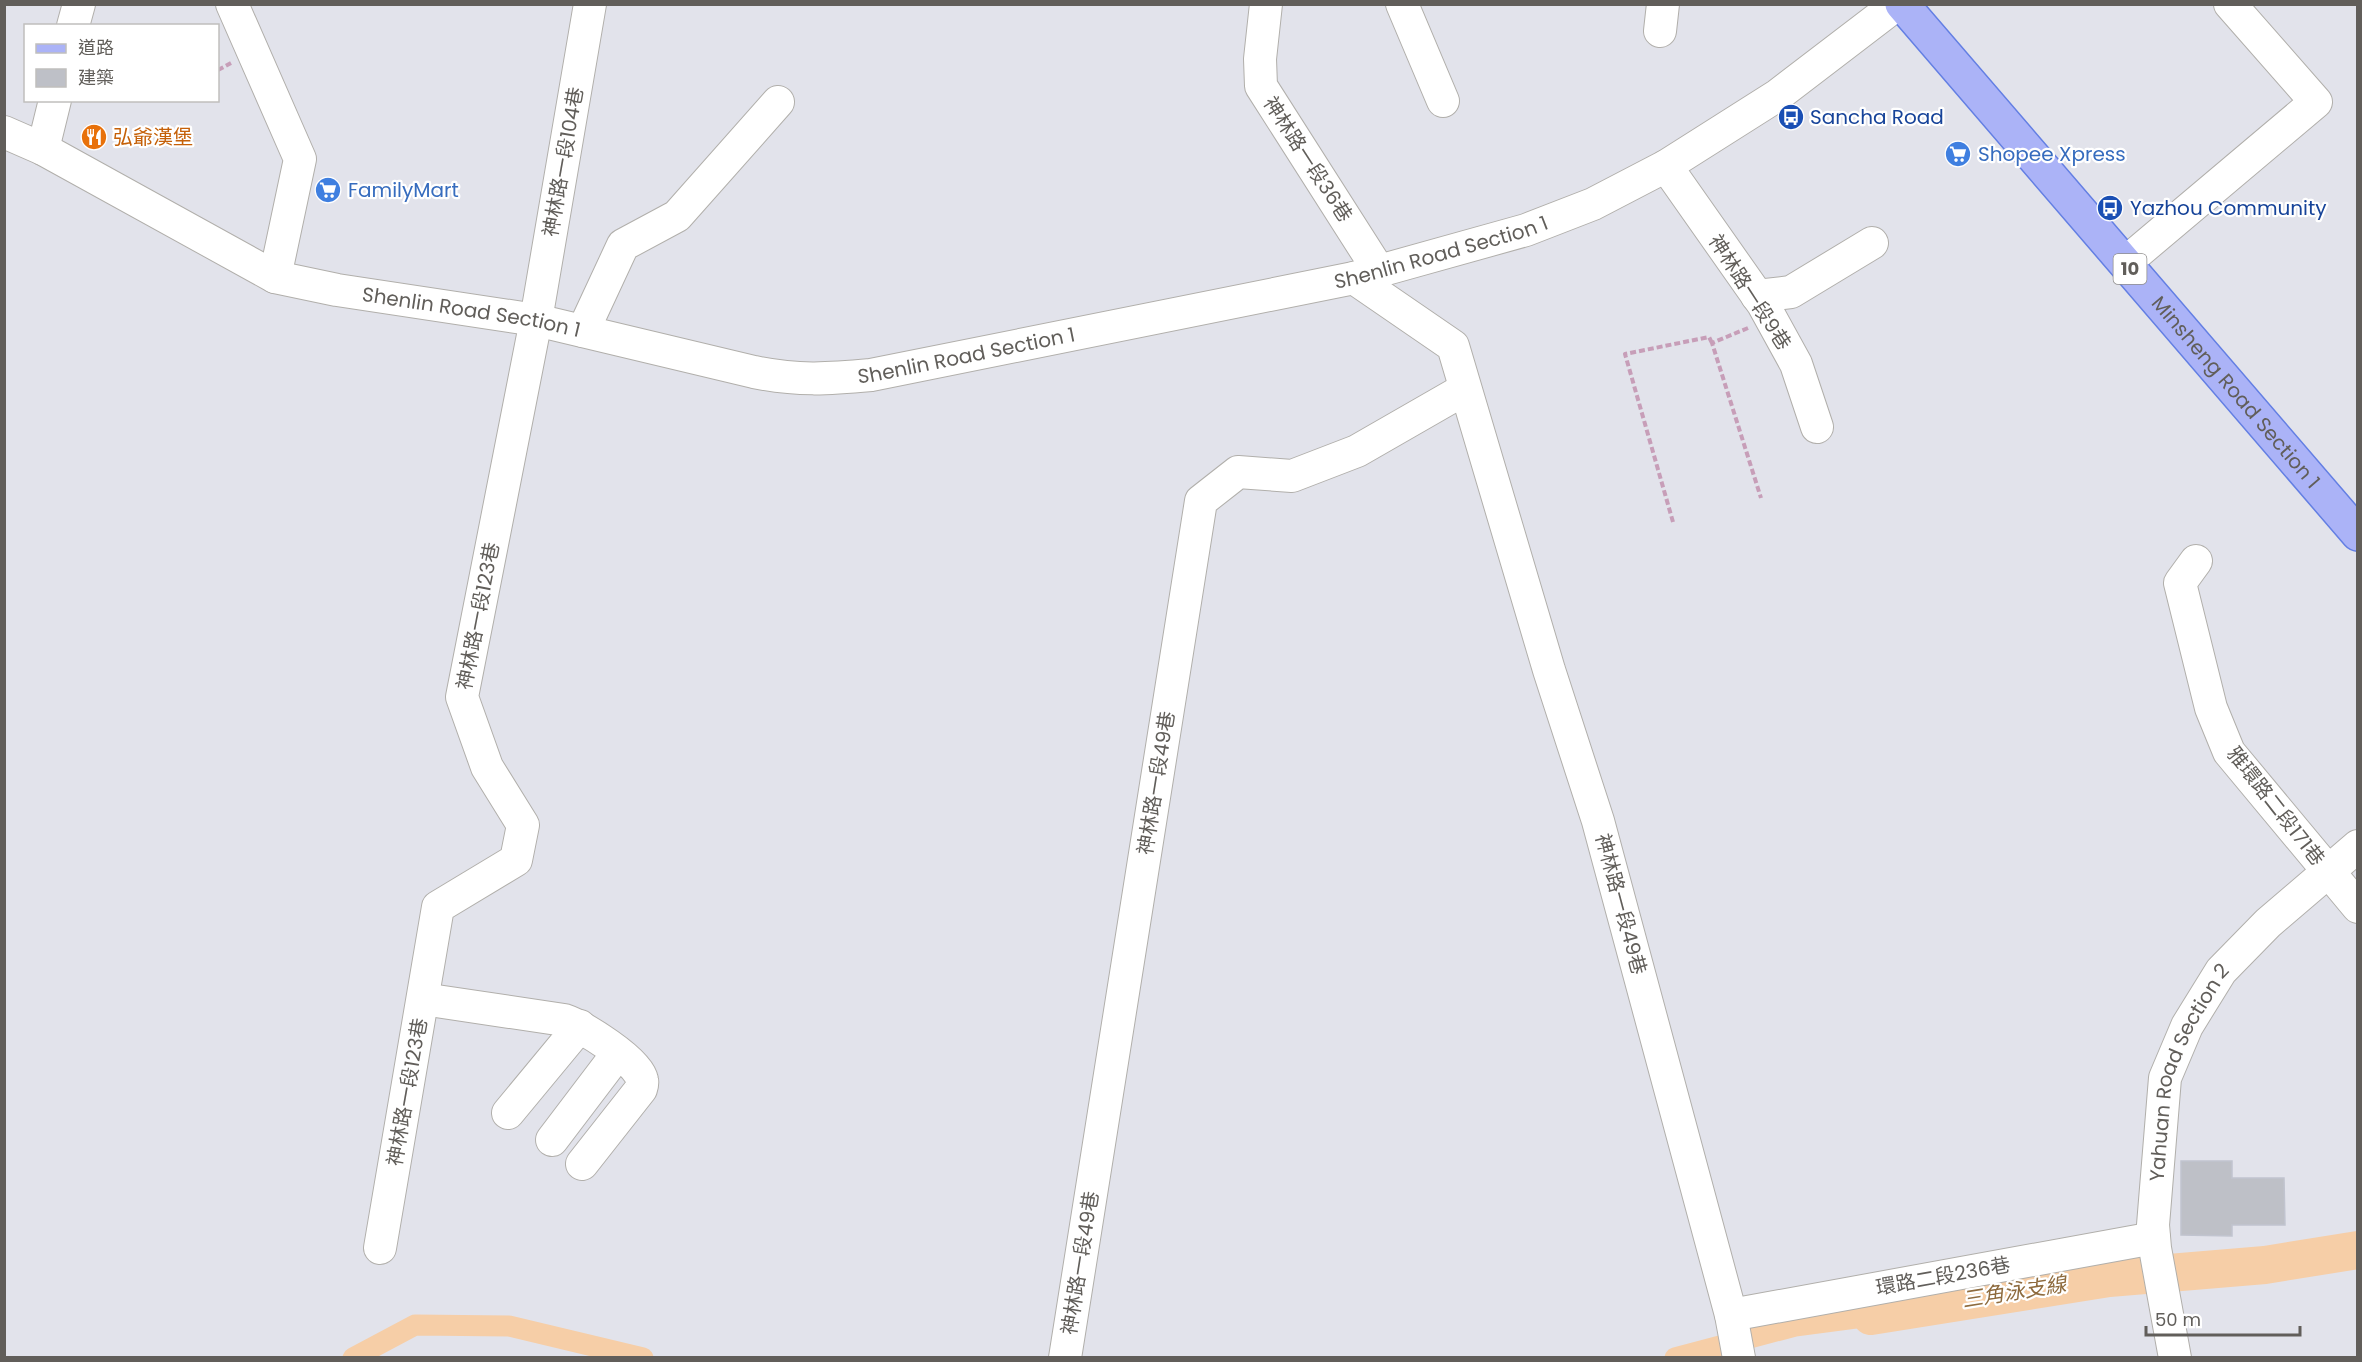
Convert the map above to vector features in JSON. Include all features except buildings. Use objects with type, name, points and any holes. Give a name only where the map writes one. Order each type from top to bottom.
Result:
[{"type":"main road","name":"Minsheng Road Section 1","points":[[1902,4],[2358,534]]},
{"type":"street","points":[[74,24],[79,4]]},
{"type":"street","points":[[232,4],[300,159],[275,277]]},
{"type":"street","name":"神林路一段104巷","points":[[536,320],[590,4]]},
{"type":"street","name":"神林路一段36巷","points":[[1266,4],[1260,59],[1261,86],[1366,274]]},
{"type":"street","points":[[1402,4],[1443,100]]},
{"type":"street","name":"Shenlin Road Section 1","points":[[4,132],[43,149],[275,277],[337,290],[536,320],[784,378],[821,380],[871,375],[1366,274],[1526,230],[1593,204],[1666,166],[1778,95],[1897,4]]},
{"type":"street","points":[[2125,263],[2316,102],[2230,4]]},
{"type":"street","points":[[43,149],[55,102]]},
{"type":"street","points":[[583,331],[623,245],[677,216],[778,102]]},
{"type":"street","name":"神林路一段9巷","points":[[1666,166],[1764,307],[1796,364],[1817,427]]},
{"type":"street","points":[[1764,307],[1872,243]]},
{"type":"street","name":"神林路一段49巷","points":[[1366,274],[1453,346],[1549,670],[1598,821],[1732,1318],[1739,1358]]},
{"type":"street","name":"神林路一段123巷","points":[[381,1248],[438,907],[516,860],[523,825],[486,767],[462,697],[536,320]]},
{"type":"street","name":"神林路一段49巷","points":[[1065,1358],[1201,501],[1238,472],[1292,476],[1357,452],[1465,389]]},
{"type":"street","name":"雅環路二段171巷","points":[[2196,561],[2180,583],[2211,708],[2229,752],[2358,907]]},
{"type":"street","name":"Yahuan Road Section 2","points":[[2175,1358],[2154,1243],[2153,1225],[2165,1078],[2187,1026],[2221,971],[2268,923],[2358,846]]},
{"type":"street","points":[[423,999],[564,1020],[580,1026],[636,1068],[642,1078],[641,1089],[582,1164]]},
{"type":"street","points":[[508,1113],[580,1026]]},
{"type":"street","points":[[552,1140],[618,1053]]},
{"type":"street","name":"環路二段236巷","points":[[1732,1318],[2154,1243]]},
{"type":"path","points":[[1712,343],[1764,307]]},
{"type":"path","points":[[1673,522],[1625,354],[1709,337],[1761,498]]},
{"type":"waterway","name":"三角泳支線","points":[[1871,1316],[2109,1278],[2265,1265],[2358,1250]]},
{"type":"waterway","name":"三角泳支線","points":[[1675,1358],[1795,1326],[1871,1316]]},
{"type":"waterway","name":"三角泳支線","points":[[353,1358],[415,1325],[509,1326],[643,1358]]},
{"type":"place","name":"Sancha Road","points":[[1791,117]]},
{"type":"place","name":"弘爺漢堡","points":[[94,137]]},
{"type":"place","name":"Shopee Xpress","points":[[1958,154]]},
{"type":"place","name":"FamilyMart","points":[[328,190]]},
{"type":"place","name":"Yazhou Community","points":[[2110,208]]}]
